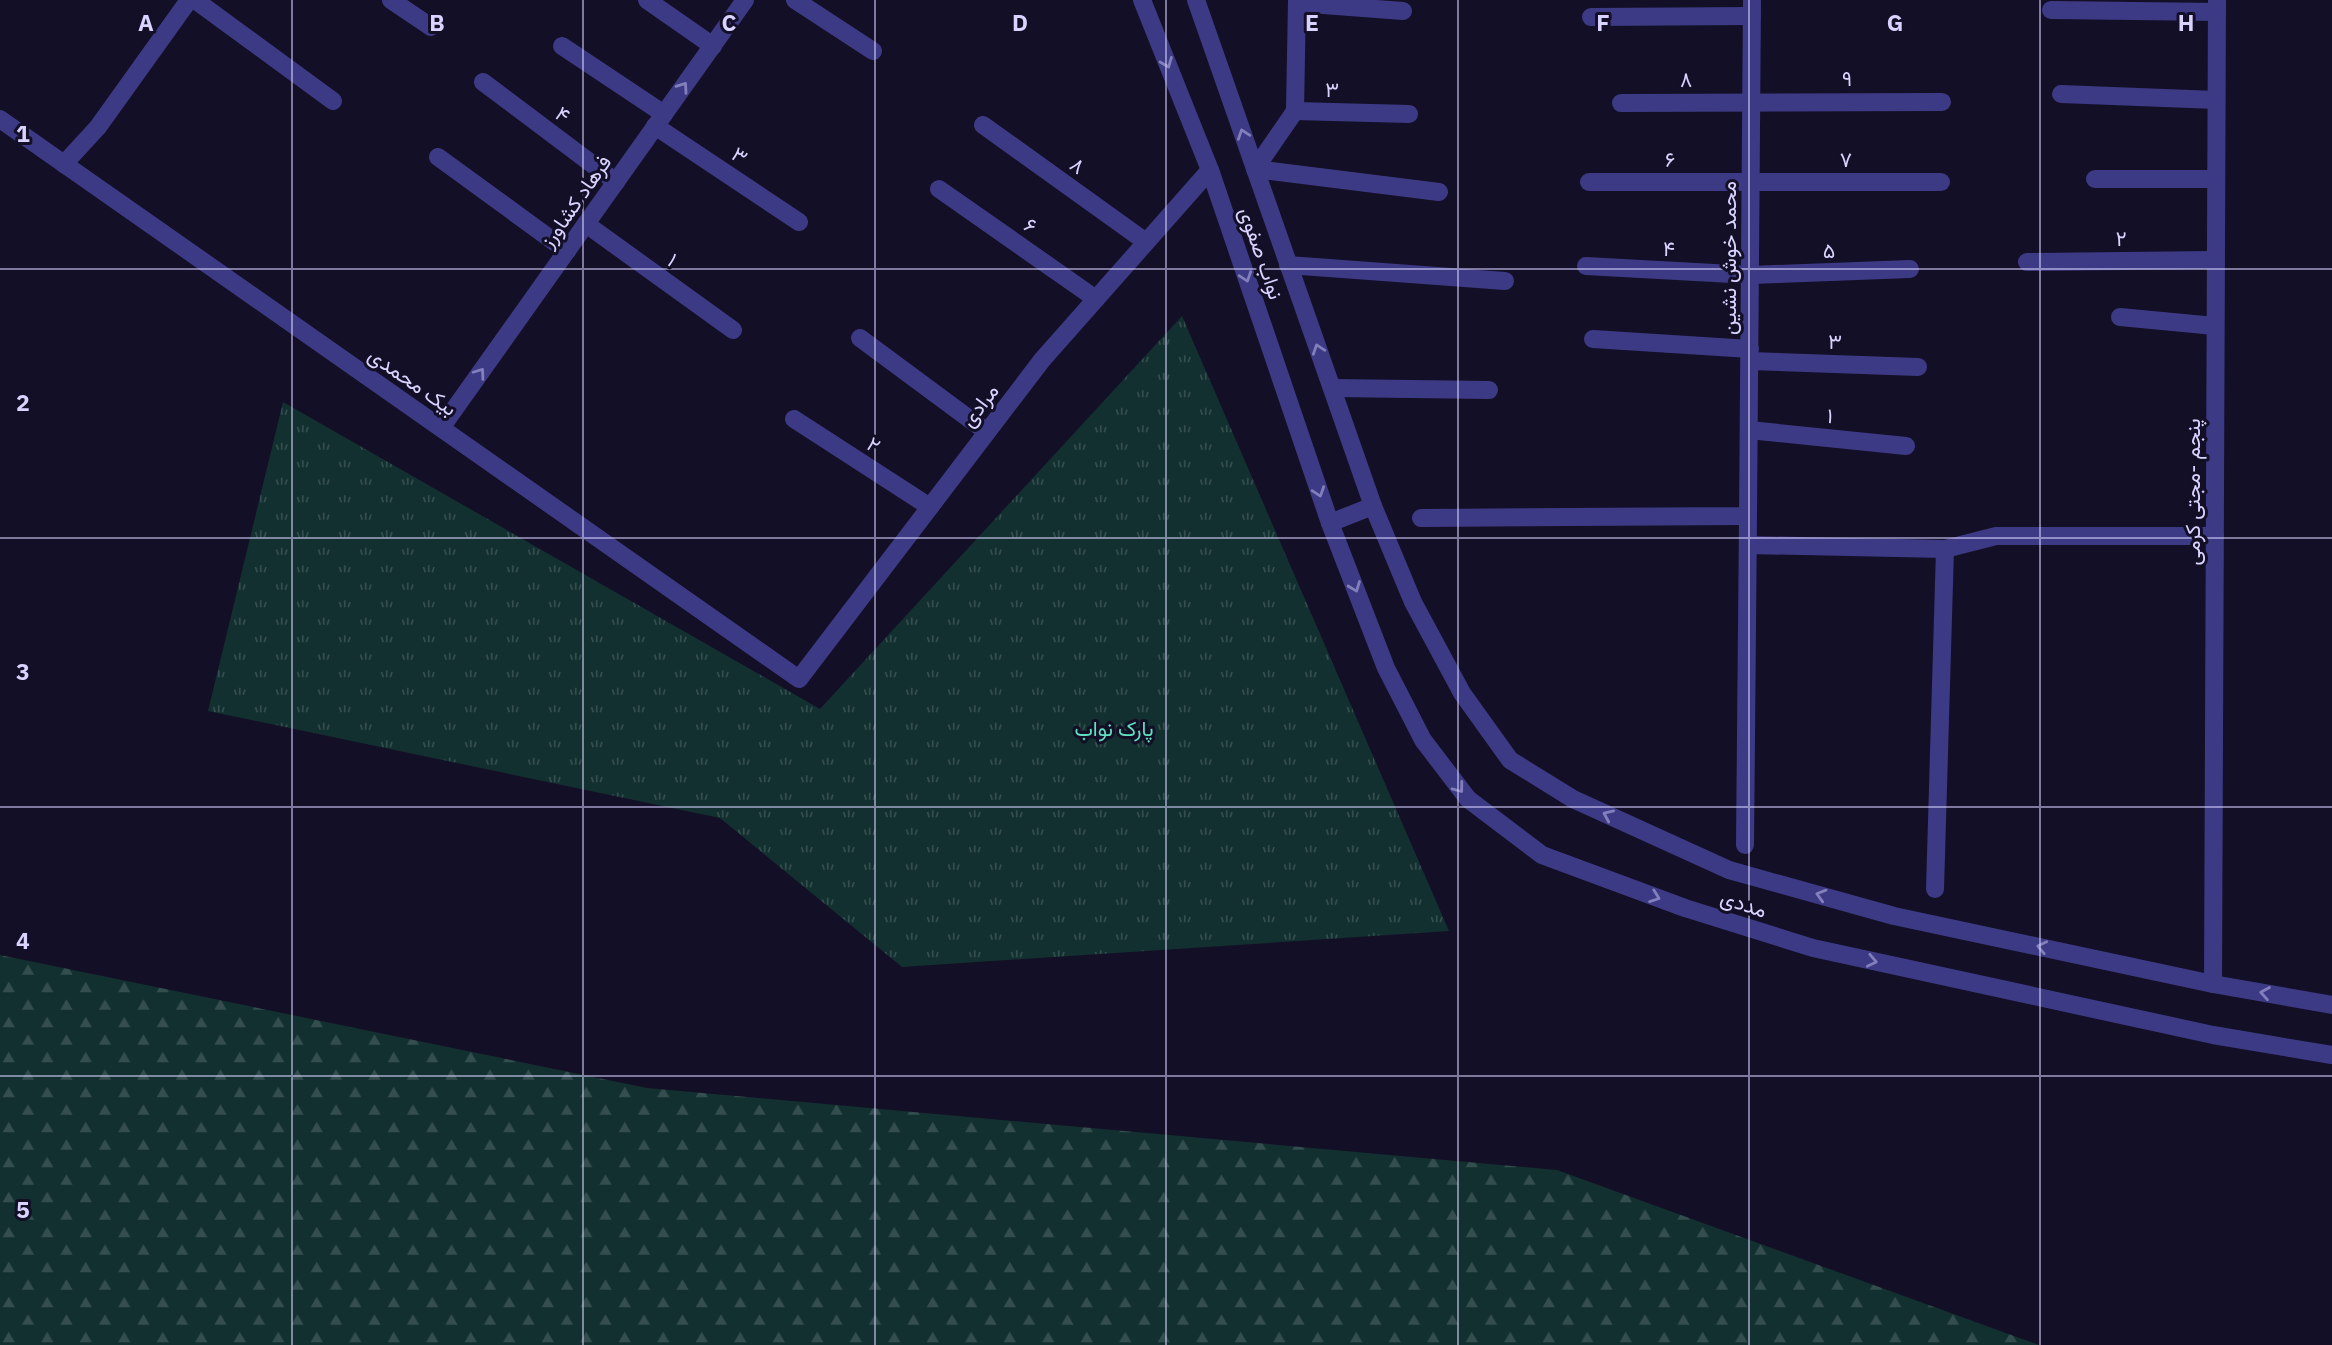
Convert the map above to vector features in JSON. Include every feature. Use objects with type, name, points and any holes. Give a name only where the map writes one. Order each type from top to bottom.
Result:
[{"type":"street","points":[[64,164],[98,127],[189,0]]},
{"type":"street","points":[[195,0],[333,101]]},
{"type":"street","points":[[391,0],[431,27]]},
{"type":"street","points":[[647,0],[712,46]]},
{"type":"street","name":"فرهاد کشاورز","points":[[441,428],[745,0]]},
{"type":"street","points":[[795,0],[873,51]]},
{"type":"street","name":"نواب صفوی","points":[[1142,0],[1210,170],[1330,523]]},
{"type":"street","name":"نواب صفوی","points":[[1196,0],[1373,506]]},
{"type":"street","points":[[1403,10],[1297,2],[1296,111],[1255,169],[1439,192]]},
{"type":"street","points":[[2051,10],[2217,6]]},
{"type":"street","name":"پنجم -مجتی کرمی","points":[[2213,984],[2217,6]]},
{"type":"street","points":[[1591,17],[1752,8]]},
{"type":"street","name":"محمد خوش نشین","points":[[1745,845],[1752,8]]},
{"type":"street","points":[[562,46],[660,120]]},
{"type":"street","name":"۴","points":[[483,82],[616,182]]},
{"type":"street","points":[[2061,94],[2216,100]]},
{"type":"street","name":"۹","points":[[1751,100],[1942,102]]},
{"type":"street","name":"۸","points":[[1621,103],[1751,100]]},
{"type":"street","name":"۳","points":[[1296,111],[1409,114]]},
{"type":"street","name":"بیک محمدی","points":[[0,120],[799,679]]},
{"type":"street","name":"۳","points":[[660,120],[799,222]]},
{"type":"street","name":"۸","points":[[983,125],[1146,242]]},
{"type":"street","points":[[438,157],[567,251]]},
{"type":"street","name":"مرادی","points":[[799,679],[1042,360],[1210,170]]},
{"type":"street","points":[[2095,179],[2216,180]]},
{"type":"street","name":"۷","points":[[1751,181],[1941,182]]},
{"type":"street","name":"۶","points":[[1589,182],[1751,181]]},
{"type":"street","name":"۶","points":[[939,189],[1096,299]]},
{"type":"street","name":"۱","points":[[586,225],[733,330]]},
{"type":"street","name":"۲","points":[[2027,262],[2215,260]]},
{"type":"street","points":[[1289,265],[1505,281]]},
{"type":"street","name":"۴","points":[[1586,266],[1750,275]]},
{"type":"street","name":"۵","points":[[1750,275],[1910,270]]},
{"type":"street","points":[[2120,317],[2215,326]]},
{"type":"street","points":[[860,338],[987,432]]},
{"type":"street","points":[[1593,339],[1750,355]]},
{"type":"street","name":"۳","points":[[1750,355],[1918,367]]},
{"type":"street","points":[[1332,388],[1489,390]]},
{"type":"street","name":"۲","points":[[794,419],[930,507]]},
{"type":"street","name":"۱","points":[[1749,430],[1906,446]]},
{"type":"street","points":[[1330,523],[1373,506]]},
{"type":"street","name":"مددی","points":[[1373,506],[1413,602],[1462,693],[1510,760],[1573,799],[1729,870],[1894,916],[2213,984],[2332,1005]]},
{"type":"street","points":[[1421,518],[1748,516]]},
{"type":"street","name":"مددی","points":[[1330,523],[1386,667],[1423,740],[1468,799],[1542,855],[1685,908],[1813,948],[2213,1035],[2332,1055]]},
{"type":"street","points":[[1748,545],[1945,549],[1996,536],[2215,537]]},
{"type":"street","points":[[1935,889],[1945,549]]},
{"type":"green space","name":"پارک نواب","points":[[1182,316],[1449,931],[902,967],[720,818],[208,711],[283,402],[820,709]]},
{"type":"green space","points":[[0,955],[647,1088],[1557,1170],[2039,1345],[0,1345]]}]
